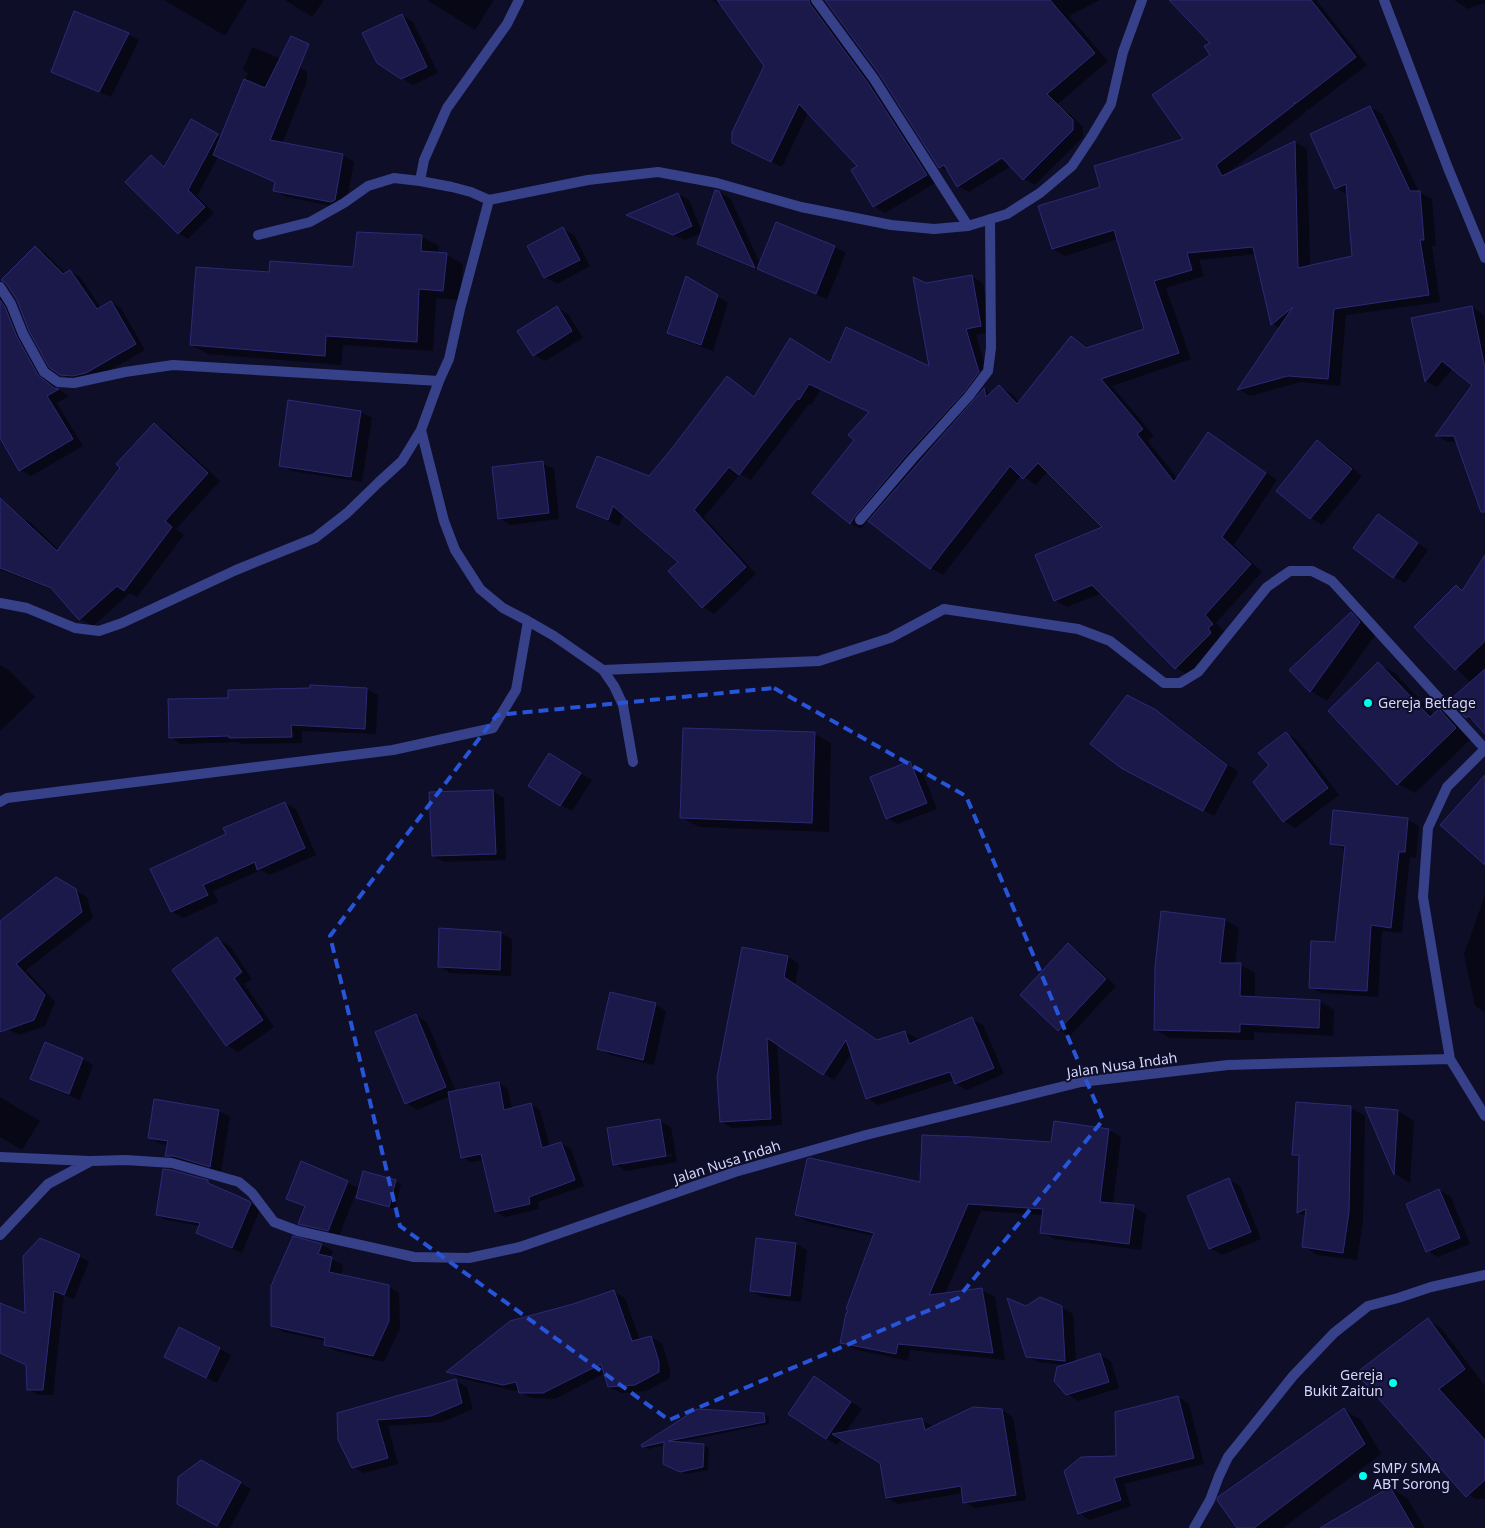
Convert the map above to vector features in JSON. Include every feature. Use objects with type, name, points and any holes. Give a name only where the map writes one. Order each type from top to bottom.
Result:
[{"type":"street","points":[[420,181],[424,160],[447,108],[507,24],[518,0]]},
{"type":"street","points":[[816,0],[874,79],[968,226]]},
{"type":"street","points":[[258,236],[310,222],[344,203],[368,186],[394,178],[420,181],[471,192],[489,200],[588,180],[658,172],[717,183],[801,207],[891,225],[934,229],[968,226],[1007,214],[1040,193],[1072,166],[1111,104],[1123,52],[1142,0]]},
{"type":"street","points":[[1384,0],[1445,160],[1485,258]]},
{"type":"street","points":[[0,603],[27,608],[75,628],[99,631],[122,623],[236,570],[315,538],[347,513],[402,461],[421,430],[449,359],[460,309],[489,200]]},
{"type":"street","points":[[860,520],[988,372],[992,348],[990,219]]},
{"type":"street","points":[[0,287],[11,304],[44,372],[58,382],[74,383],[125,372],[173,365],[439,381]]},
{"type":"street","points":[[421,430],[444,521],[455,550],[480,589],[503,608],[554,636],[603,670],[614,686],[623,705],[633,762]]},
{"type":"street","points":[[603,670],[819,661],[890,638],[944,609],[1078,629],[1110,641],[1164,683],[1180,682],[1198,672],[1268,587],[1290,571],[1312,571],[1332,581],[1485,749],[1447,787],[1428,828],[1423,896],[1450,1059],[1485,1116]]},
{"type":"street","points":[[0,802],[7,798],[393,750],[493,728],[516,690],[528,621]]},
{"type":"street","name":"Jalan Nusa Indah","points":[[0,1235],[48,1184],[91,1161],[126,1160],[172,1163],[239,1182],[252,1193],[274,1222],[298,1231],[414,1257],[469,1258],[520,1247],[735,1172],[866,1135],[1081,1082],[1228,1065],[1450,1059]]},
{"type":"street","points":[[0,1157],[91,1161]]},
{"type":"street","points":[[1194,1528],[1210,1500],[1228,1457],[1293,1376],[1334,1333],[1368,1306],[1485,1275]]},
{"type":"highlighted area","points":[[774,688],[966,796],[1103,1120],[958,1298],[669,1420],[400,1226],[330,936],[497,715]]},
{"type":"building","points":[[717,0],[809,0],[810,4],[868,83],[927,175],[873,207],[851,170],[857,166],[799,104],[771,162],[732,143],[732,132],[764,66]]},
{"type":"building","points":[[825,0],[1050,0],[1095,53],[1047,94],[1073,120],[1073,130],[1023,180],[1002,158],[957,187],[944,165],[939,168],[880,75]]},
{"type":"building","points":[[1169,0],[1311,0],[1356,57],[1295,104],[1294,102],[1294,105],[1216,165],[1222,176],[1295,141],[1298,268],[1352,256],[1346,184],[1335,189],[1310,134],[1370,106],[1410,191],[1420,191],[1424,240],[1420,240],[1429,295],[1334,309],[1328,379],[1288,376],[1237,390],[1293,307],[1271,325],[1253,247],[1187,253],[1192,270],[1154,281],[1179,353],[1101,379],[1143,429],[1137,434],[1174,482],[1208,432],[1266,473],[1222,537],[1251,564],[1205,615],[1213,624],[1208,628],[1211,633],[1175,669],[1092,585],[1054,601],[1035,555],[1102,527],[1038,463],[1023,479],[1010,466],[930,569],[868,521],[984,388],[986,397],[999,385],[1017,404],[1071,336],[1086,348],[1144,329],[1114,230],[1052,249],[1038,206],[1100,187],[1094,166],[1183,139],[1152,95],[1210,55],[1204,46],[1210,43]]},
{"type":"building","points":[[74,11],[129,33],[99,92],[51,72]]},
{"type":"building","points":[[402,14],[427,67],[401,79],[377,63],[362,33]]},
{"type":"building","points":[[291,36],[309,44],[270,140],[343,154],[335,200],[331,202],[273,191],[275,182],[213,155],[244,79],[265,88]]},
{"type":"building","points":[[191,119],[218,134],[188,190],[205,207],[178,234],[125,182],[151,155],[164,167]]},
{"type":"building","points":[[715,190],[719,191],[755,268],[697,244]]},
{"type":"building","points":[[678,193],[692,226],[673,235],[626,215]]},
{"type":"building","points":[[776,222],[835,246],[816,294],[757,269]]},
{"type":"building","points":[[563,227],[580,260],[544,278],[527,246]]},
{"type":"building","points":[[357,232],[422,235],[421,251],[447,253],[443,291],[419,289],[417,342],[326,336],[325,356],[190,345],[196,267],[269,272],[270,261],[353,267]]},
{"type":"building","points":[[35,246],[63,274],[70,270],[97,309],[111,301],[136,344],[86,373],[73,376],[60,375],[49,367],[29,331],[17,300],[6,283],[1,280]]},
{"type":"building","points":[[972,275],[981,326],[966,329],[979,372],[964,392],[908,453],[850,524],[812,493],[854,440],[848,435],[869,412],[809,384],[799,400],[798,398],[739,475],[729,467],[694,510],[746,567],[702,608],[668,571],[678,562],[613,506],[608,520],[576,507],[597,456],[649,476],[727,376],[754,397],[790,338],[830,363],[846,327],[929,366],[913,277],[926,283]]},
{"type":"building","points":[[686,276],[718,295],[701,345],[667,333]]},
{"type":"building","points":[[0,300],[5,307],[17,337],[38,375],[54,388],[59,389],[47,396],[73,439],[19,471],[0,438]]},
{"type":"building","points":[[557,306],[572,331],[533,356],[517,331]]},
{"type":"building","points":[[1472,306],[1485,368],[1485,512],[1481,512],[1454,436],[1435,436],[1472,385],[1442,361],[1425,382],[1411,318]]},
{"type":"building","points":[[288,400],[361,411],[351,477],[279,466]]},
{"type":"building","points":[[154,423],[208,473],[165,521],[172,527],[124,591],[117,586],[79,620],[51,588],[0,568],[0,498],[57,551],[120,468],[116,464]]},
{"type":"building","points":[[1317,440],[1352,469],[1310,519],[1276,491]]},
{"type":"building","points":[[543,461],[549,513],[498,519],[492,467]]},
{"type":"building","points":[[1378,514],[1418,543],[1393,578],[1353,548]]},
{"type":"building","points":[[1485,555],[1485,641],[1455,670],[1414,627],[1456,585],[1462,591]]},
{"type":"building","points":[[1351,612],[1360,622],[1310,692],[1289,670]]},
{"type":"building","name":"Gereja Betfage","points":[[1378,662],[1430,717],[1439,709],[1456,728],[1397,785],[1328,711]]},
{"type":"building","points":[[1485,669],[1485,734],[1469,716],[1466,718],[1450,700]]},
{"type":"building","points":[[310,685],[367,688],[365,729],[291,725],[292,737],[229,738],[229,736],[169,738],[168,699],[228,698],[228,690],[310,688]]},
{"type":"building","points":[[1127,695],[1156,710],[1227,765],[1203,811],[1121,768],[1090,744]]},
{"type":"building","points":[[683,728],[815,732],[812,823],[680,818]]},
{"type":"building","points":[[1286,732],[1328,788],[1283,822],[1253,782],[1269,765],[1258,753]]},
{"type":"building","points":[[549,753],[581,773],[560,806],[528,786]]},
{"type":"building","points":[[910,761],[927,803],[886,819],[870,777]]},
{"type":"building","points":[[1485,775],[1485,865],[1440,825]]},
{"type":"building","points":[[493,790],[496,854],[432,856],[429,792]]},
{"type":"building","points":[[285,802],[305,848],[257,870],[255,862],[203,885],[208,895],[171,912],[150,869],[226,834],[223,828]]},
{"type":"building","points":[[1333,810],[1408,818],[1405,852],[1399,852],[1391,928],[1371,925],[1367,991],[1309,988],[1311,941],[1335,942],[1345,846],[1330,844]]},
{"type":"building","points":[[56,877],[76,889],[82,912],[16,964],[45,995],[34,1020],[0,1032],[0,921]]},
{"type":"building","points":[[1161,911],[1225,919],[1220,963],[1241,963],[1240,996],[1320,1000],[1319,1028],[1240,1024],[1240,1032],[1154,1030],[1155,967]]},
{"type":"building","points":[[439,928],[501,932],[500,970],[438,967]]},
{"type":"building","points":[[217,937],[242,972],[234,978],[263,1020],[226,1046],[172,970]]},
{"type":"building","points":[[1068,943],[1106,979],[1058,1031],[1020,995]]},
{"type":"building","points":[[742,947],[788,956],[784,977],[877,1040],[905,1031],[909,1044],[972,1017],[994,1068],[955,1084],[950,1072],[866,1099],[846,1040],[823,1075],[767,1038],[771,1119],[720,1122],[717,1077]]},
{"type":"building","points":[[610,992],[656,1003],[643,1060],[597,1049]]},
{"type":"building","points":[[416,1014],[446,1087],[405,1104],[375,1032]]},
{"type":"building","points":[[45,1042],[83,1058],[69,1094],[30,1079]]},
{"type":"building","points":[[499,1082],[504,1110],[531,1103],[542,1148],[561,1142],[575,1180],[529,1197],[530,1204],[495,1212],[481,1154],[461,1158],[448,1092]]},
{"type":"building","points":[[154,1099],[219,1110],[210,1167],[174,1156],[165,1156],[168,1141],[148,1138]]},
{"type":"building","points":[[1296,1102],[1351,1106],[1349,1212],[1343,1253],[1302,1247],[1306,1209],[1297,1213],[1299,1155],[1292,1155]]},
{"type":"building","points":[[1365,1107],[1398,1110],[1394,1175]]},
{"type":"building","points":[[660,1119],[666,1156],[613,1165],[607,1128]]},
{"type":"building","points":[[1054,1121],[1109,1129],[1100,1202],[1134,1205],[1129,1244],[1040,1233],[1043,1209],[968,1204],[929,1295],[982,1288],[993,1353],[898,1344],[896,1354],[840,1343],[846,1313],[848,1312],[846,1309],[874,1233],[795,1215],[807,1159],[810,1158],[920,1182],[922,1135],[1051,1142]]},
{"type":"building","points":[[301,1161],[348,1181],[328,1231],[298,1224],[305,1206],[286,1199]]},
{"type":"building","points":[[163,1169],[208,1180],[208,1183],[251,1203],[232,1248],[196,1233],[200,1223],[156,1215]]},
{"type":"building","points":[[363,1171],[396,1180],[389,1207],[356,1198]]},
{"type":"building","points":[[1229,1178],[1251,1232],[1209,1249],[1187,1196]]},
{"type":"building","points":[[1439,1189],[1460,1238],[1426,1252],[1406,1204]]},
{"type":"building","points":[[293,1236],[322,1244],[318,1254],[332,1257],[329,1272],[389,1285],[389,1321],[373,1356],[324,1345],[325,1338],[271,1326],[271,1286]]},
{"type":"building","points":[[40,1238],[80,1255],[64,1295],[54,1291],[43,1390],[27,1390],[26,1365],[0,1353],[0,1303],[25,1313],[23,1256]]},
{"type":"building","points":[[756,1238],[796,1243],[790,1296],[750,1291]]},
{"type":"building","points":[[614,1290],[632,1341],[651,1336],[659,1362],[659,1372],[635,1385],[608,1387],[601,1364],[543,1393],[519,1393],[516,1382],[503,1385],[446,1372],[510,1321],[573,1304]]},
{"type":"building","points":[[1040,1297],[1062,1306],[1065,1361],[1026,1357],[1007,1298],[1026,1306]]},
{"type":"building","points":[[1428,1318],[1465,1369],[1439,1389],[1485,1440],[1485,1480],[1466,1497],[1356,1373]]},
{"type":"building","points":[[179,1327],[220,1348],[206,1378],[164,1357]]},
{"type":"building","points":[[1100,1353],[1109,1382],[1066,1395],[1054,1381],[1057,1367]]},
{"type":"building","points":[[814,1376],[851,1402],[826,1439],[788,1414]]},
{"type":"building","points":[[456,1379],[462,1403],[431,1416],[377,1420],[388,1458],[352,1468],[338,1440],[337,1413]]},
{"type":"building","points":[[1178,1396],[1194,1458],[1114,1478],[1121,1500],[1078,1514],[1064,1471],[1081,1457],[1116,1456],[1115,1412]]},
{"type":"building","points":[[973,1407],[1002,1409],[1016,1495],[963,1503],[961,1486],[886,1498],[880,1463],[832,1434],[922,1418],[925,1430]]},
{"type":"building","points":[[1344,1408],[1365,1444],[1254,1528],[1237,1528],[1217,1500],[1218,1497]]},
{"type":"building","points":[[697,1409],[764,1413],[765,1422],[668,1441],[704,1444],[703,1467],[680,1472],[663,1464],[664,1442],[642,1447],[641,1445]]},
{"type":"building","points":[[201,1460],[241,1482],[217,1526],[177,1504],[178,1477]]},
{"type":"building","points":[[1390,1487],[1414,1528],[1320,1528]]},
{"type":"place","name":"Gereja Betfage","points":[[1368,703]]},
{"type":"place","name":"Gereja Bukit Zaitun","points":[[1393,1383]]},
{"type":"place","name":"SMP/ SMA ABT Sorong","points":[[1363,1476]]}]
